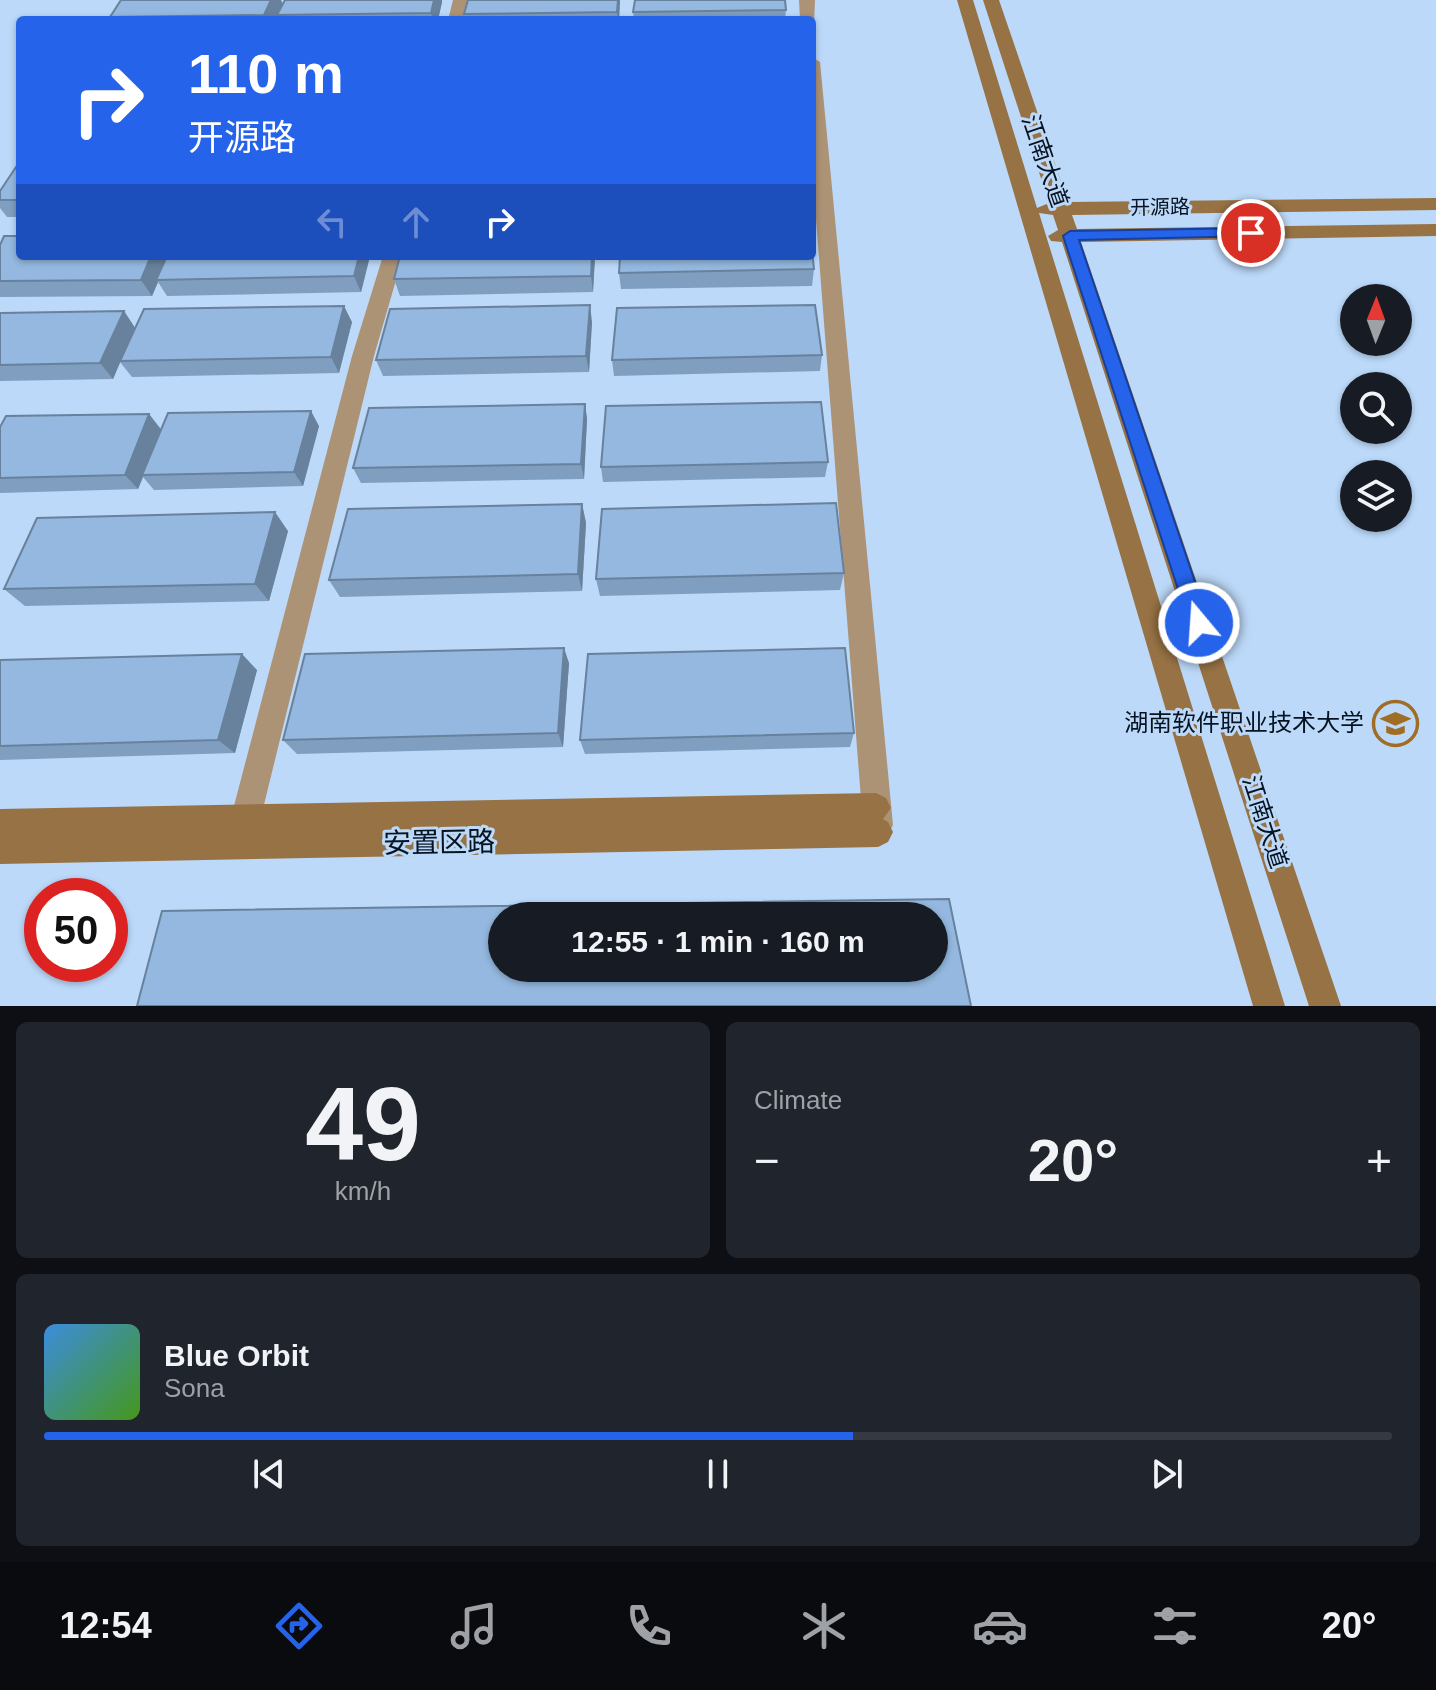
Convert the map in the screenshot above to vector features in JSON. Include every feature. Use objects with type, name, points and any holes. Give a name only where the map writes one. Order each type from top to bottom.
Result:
[{"type":"main road","name":"江南大道","points":[[965,0],[1269,1006]]},
{"type":"main road","name":"江南大道","points":[[991,0],[1325,1006]]},
{"type":"main road","name":"开源路","points":[[1028,210],[1436,204]]},
{"type":"main road","name":"开源路","points":[[1036,236],[1436,230]]},
{"type":"main road","name":"安置区路","points":[[0,824],[877,820]]},
{"type":"main road","name":"安置区路","points":[[0,849],[341,845],[877,820]]},
{"type":"street","points":[[816,109],[877,820]]},
{"type":"street","points":[[245,821],[363,356],[392,260]]},
{"type":"building","points":[[121,0],[271,0],[264,15],[111,16]]},
{"type":"building","points":[[285,0],[434,0],[431,13],[277,15]]},
{"type":"building","points":[[468,0],[618,0],[617,12],[464,14]]},
{"type":"building","points":[[635,0],[785,0],[786,10],[633,12]]},
{"type":"building","points":[[16,167],[16,200],[0,200],[0,191]]},
{"type":"building","points":[[4,236],[16,236],[16,260],[149,260],[141,280],[0,281],[0,245]]},
{"type":"building","points":[[165,260],[358,260],[354,276],[156,280]]},
{"type":"building","points":[[399,260],[592,260],[591,276],[394,279]]},
{"type":"building","points":[[620,260],[813,260],[814,269],[619,273]]},
{"type":"building","points":[[590,305],[586,356],[376,360],[390,309]]},
{"type":"building","points":[[815,305],[822,355],[612,360],[617,308]]},
{"type":"building","points":[[344,306],[331,357],[120,361],[144,309]]},
{"type":"building","points":[[124,311],[100,363],[0,365],[0,313]]},
{"type":"building","points":[[821,402],[828,462],[601,467],[606,406]]},
{"type":"building","points":[[585,404],[581,464],[353,468],[369,408]]},
{"type":"building","points":[[311,411],[294,472],[142,475],[168,413]]},
{"type":"building","points":[[149,414],[125,475],[0,478],[0,427],[6,416]]},
{"type":"building","points":[[836,503],[844,573],[596,579],[602,509]]},
{"type":"building","points":[[582,504],[578,574],[329,580],[348,509]]},
{"type":"building","points":[[275,512],[255,584],[4,589],[37,518]]},
{"type":"building","points":[[564,648],[558,733],[283,740],[305,654]]},
{"type":"building","points":[[845,648],[854,733],[580,740],[588,654]]},
{"type":"building","points":[[242,654],[218,740],[0,746],[0,660]]},
{"type":"building","points":[[949,899],[971,1006],[137,1006],[162,911],[488,906],[488,982],[948,982],[948,902],[752,902]]},
{"type":"place","name":"湖南软件职业技术大学","points":[[1395,723]]},
{"type":"route","points":[[1199,623],[1070,236],[1251,233]]}]
